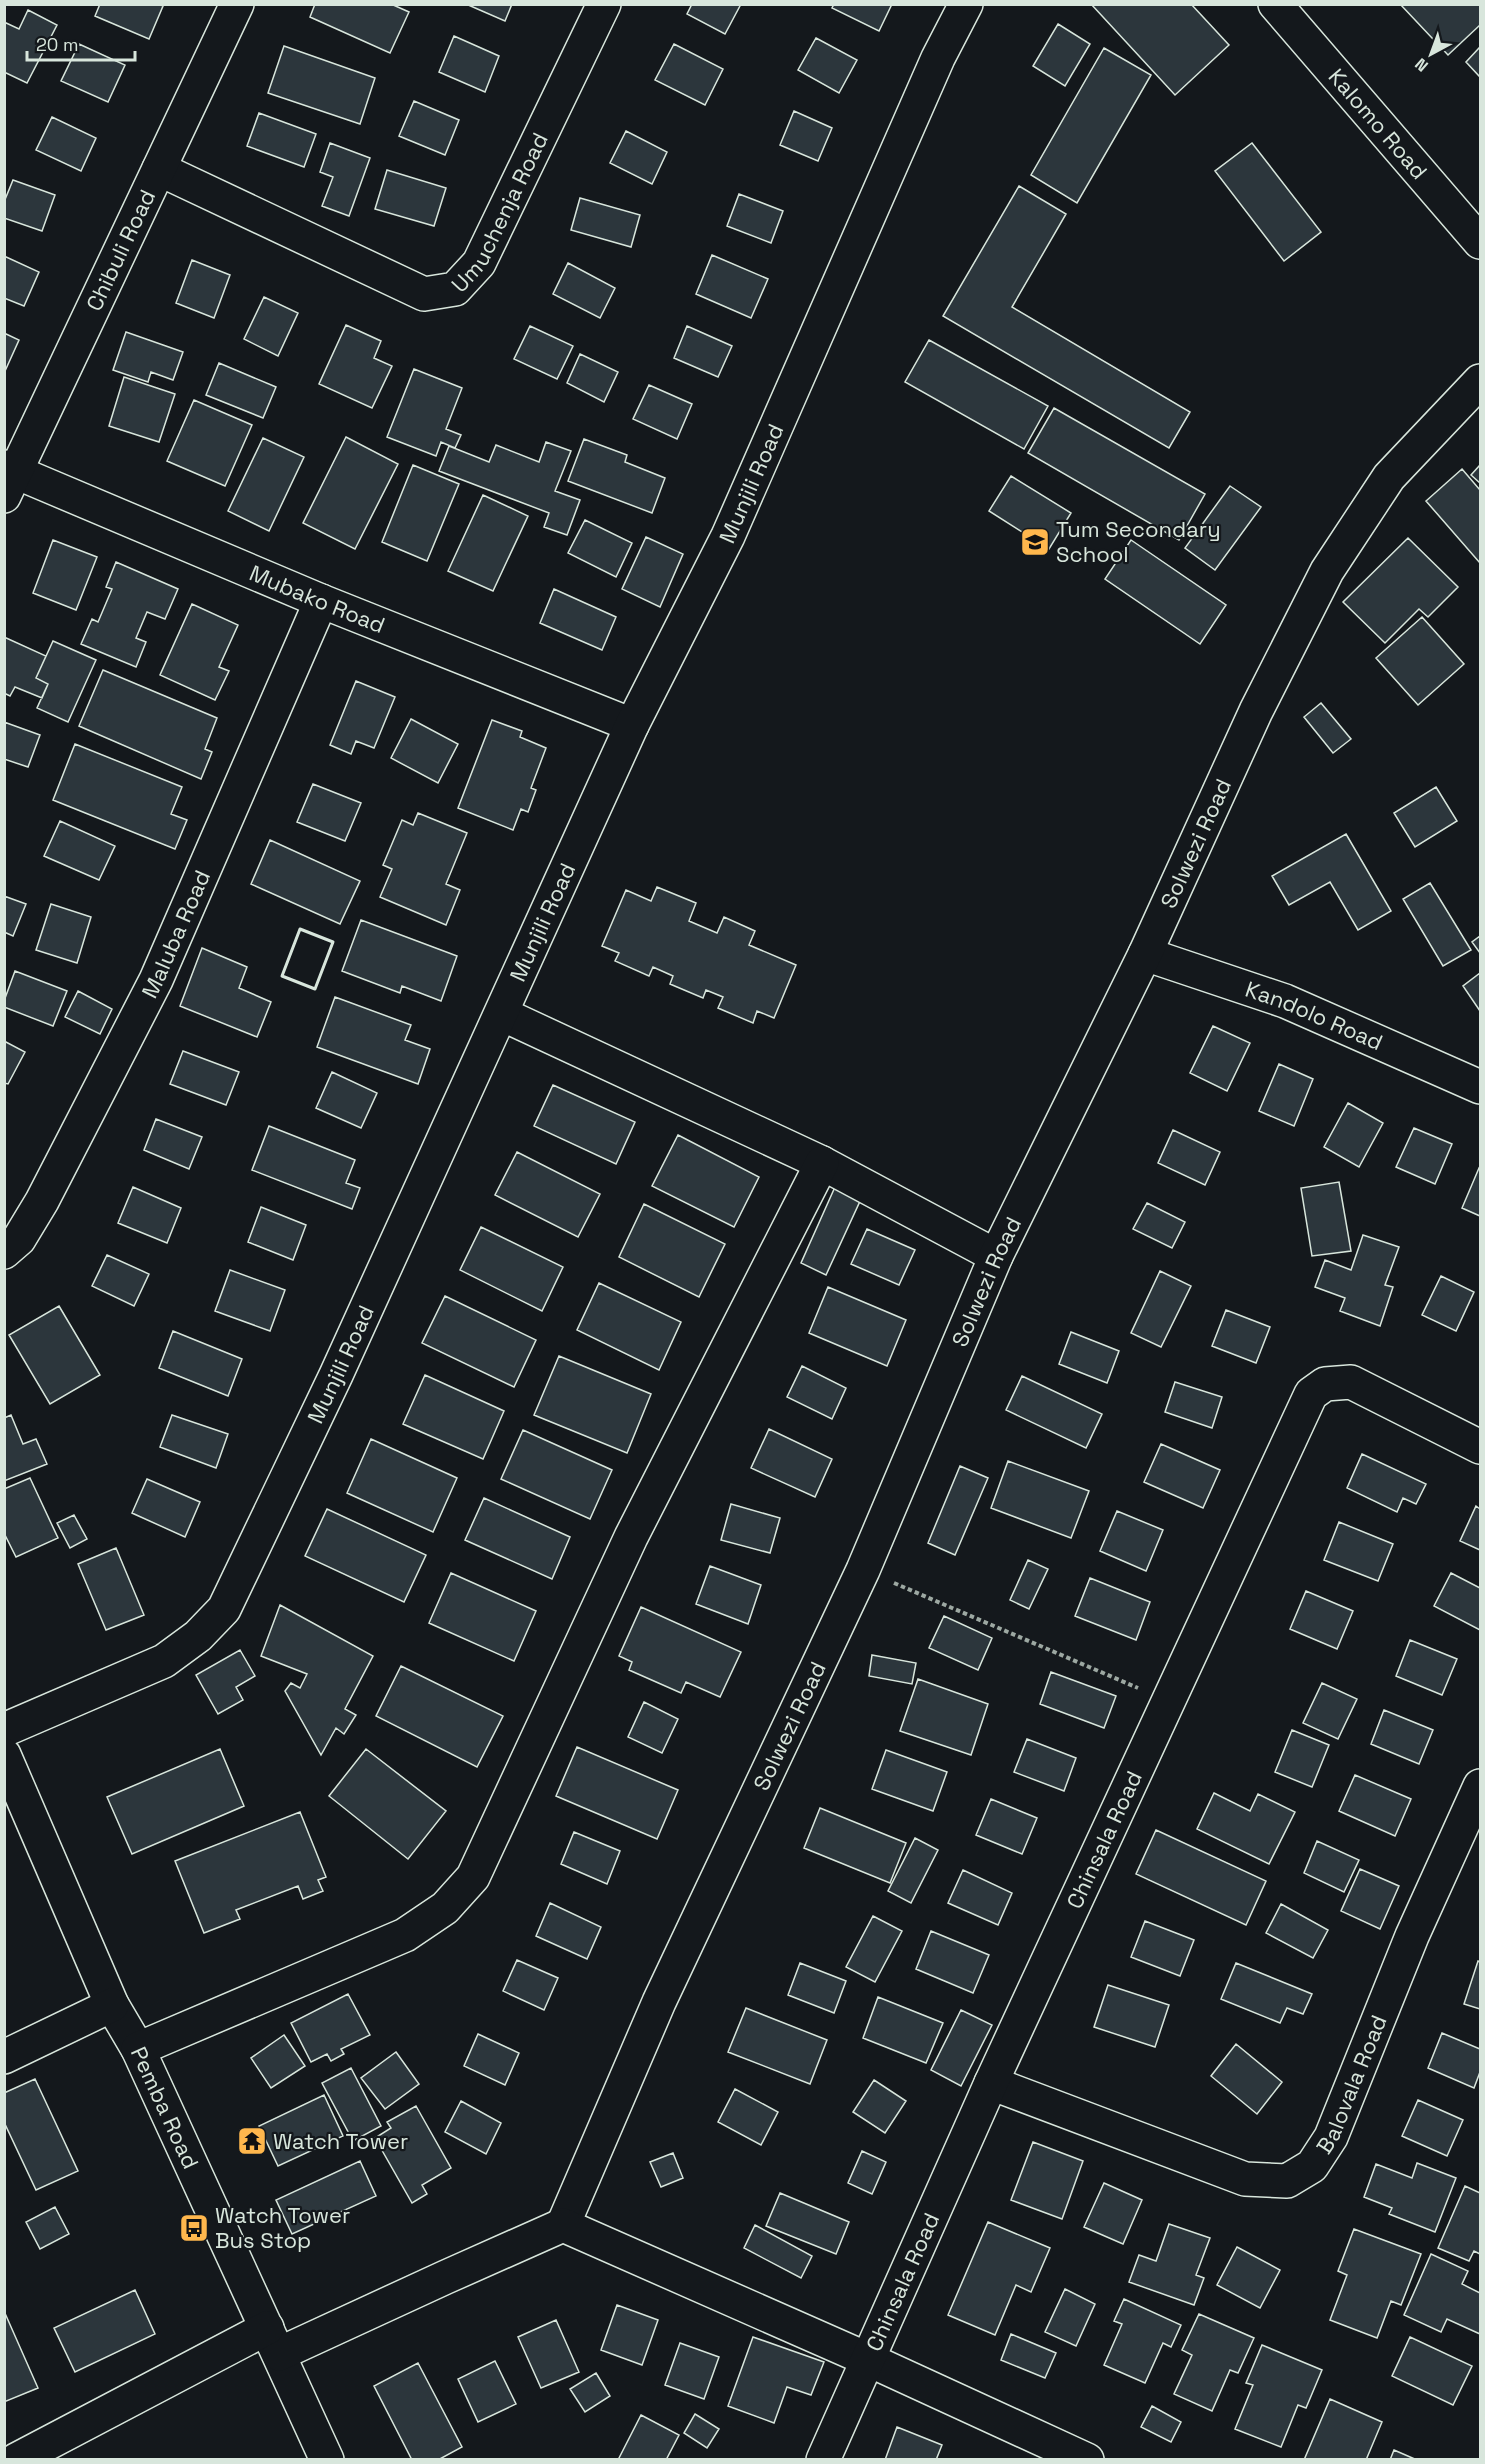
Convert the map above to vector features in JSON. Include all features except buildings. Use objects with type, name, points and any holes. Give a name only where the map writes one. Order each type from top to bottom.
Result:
[{"type":"street","name":"Chibuli Road","points":[[8,478],[237,4]]},
{"type":"street","name":"Umuchenja Road","points":[[159,169],[424,294],[455,289],[478,263],[604,4]]},
{"type":"street","name":"Munjili Road","points":[[4,1730],[164,1661],[198,1636],[224,1609],[502,1014],[632,725],[728,536],[938,58],[966,4]]},
{"type":"street","name":"Kalomo Road","points":[[1275,4],[1480,242]]},
{"type":"street","name":"Solwezi Road","points":[[564,2225],[659,2001],[863,1570],[996,1256],[1145,954],[1256,711],[1327,571],[1389,477],[1480,381]]},
{"type":"street","name":"Mubako Road","points":[[8,478],[632,725]]},
{"type":"street","name":"Maluba Road","points":[[4,1252],[19,1239],[42,1201],[156,981],[321,601]]},
{"type":"street","name":"Kandolo Road","points":[[1145,954],[1285,1001],[1480,1087]]},
{"type":"street","points":[[502,1014],[822,1163],[996,1256]]},
{"type":"street","points":[[138,2049],[405,1935],[445,1908],[472,1877],[631,1537],[822,1163]]},
{"type":"street","name":"Chinsala Road","points":[[823,2460],[991,2083],[1311,1394],[1325,1384],[1351,1382],[1480,1447]]},
{"type":"street","name":"Pemba Road","points":[[4,1755],[112,2005],[138,2049],[327,2460]]},
{"type":"street","name":"Balovala Road","points":[[991,2083],[1245,2179],[1287,2181],[1312,2166],[1330,2137],[1412,1936],[1480,1786]]},
{"type":"street","points":[[4,2057],[112,2005]]},
{"type":"street","points":[[16,2460],[273,2341],[446,2277],[564,2225],[867,2359],[1087,2460]]},
{"type":"path","points":[[863,1570],[1169,1701]]},
{"type":"wall","points":[[300,929],[333,942],[315,989],[282,976],[300,929]]},
{"type":"place","name":"Tum Secondary School","points":[[1035,542]]},
{"type":"place","name":"Watch Tower","points":[[252,2141]]},
{"type":"place","name":"Watch Tower Bus Stop","points":[[194,2228]]}]
